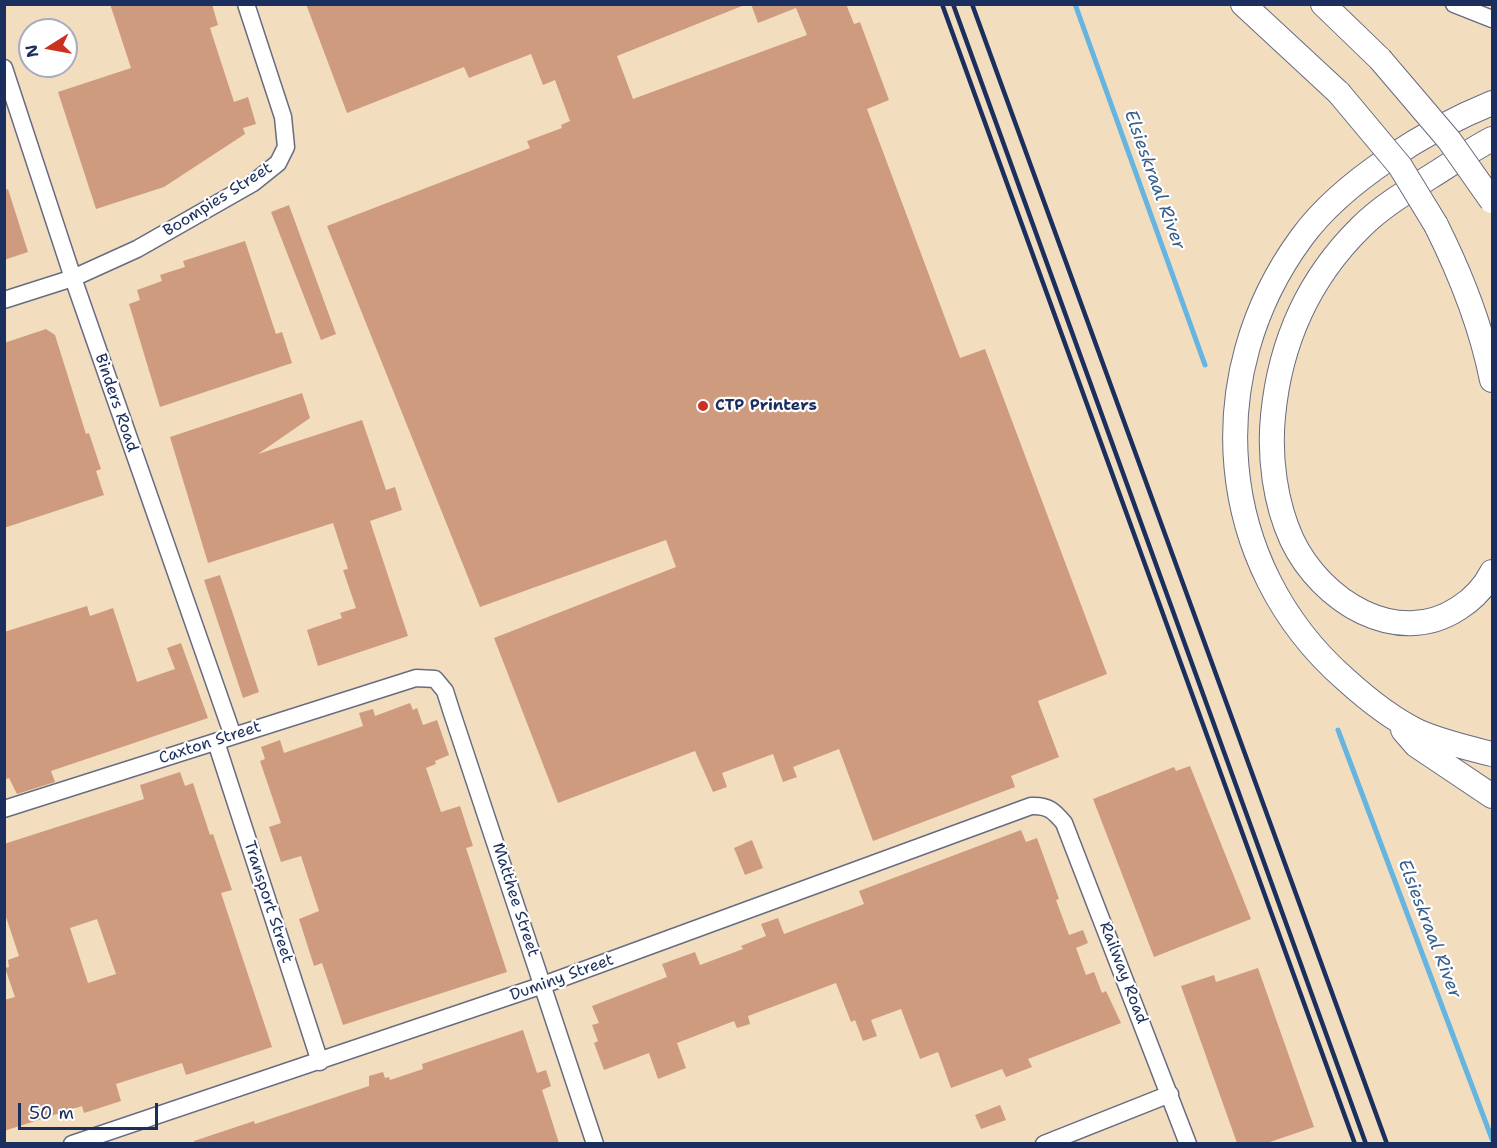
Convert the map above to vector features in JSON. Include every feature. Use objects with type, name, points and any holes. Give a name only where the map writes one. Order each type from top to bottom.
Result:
[{"type":"main road","points":[[1243,4],[1339,93],[1400,166],[1436,225],[1461,274],[1485,347],[1492,380]]},
{"type":"main road","points":[[1323,4],[1380,59],[1449,140],[1492,201]]},
{"type":"main road","points":[[1492,103],[1466,114],[1362,175],[1333,201],[1302,236],[1277,275],[1254,322],[1236,403],[1234,449],[1241,504],[1254,550],[1281,606],[1320,658],[1370,701],[1418,731],[1492,754]]},
{"type":"main road","points":[[1492,140],[1388,204],[1361,226],[1326,268],[1301,309],[1286,342],[1276,383],[1272,428],[1276,489],[1293,541],[1313,571],[1353,607],[1395,623],[1436,620],[1465,604],[1483,587],[1492,572]]},
{"type":"main road","points":[[1388,712],[1416,745],[1492,796]]},
{"type":"street","name":"Boompies Street","points":[[4,300],[73,278],[137,249],[253,183],[278,163],[286,147],[283,117],[246,4]]},
{"type":"street","points":[[1454,4],[1492,19]]},
{"type":"street","points":[[1483,4],[1492,7]]},
{"type":"street","name":"Binders Road","points":[[4,68],[73,278],[233,736]]},
{"type":"street","name":"Caxton Street","points":[[4,809],[416,678]]},
{"type":"street","name":"Matthee Street","points":[[416,678],[435,679],[445,691],[595,1143]]},
{"type":"street","name":"Transport Street","points":[[216,742],[320,1062]]},
{"type":"street","name":"Duminy Street","points":[[72,1143],[320,1062],[543,985],[1032,806],[1048,807]]},
{"type":"street","name":"Railway Road","points":[[1048,807],[1064,823],[1188,1143]]},
{"type":"street","points":[[1044,1143],[1170,1094]]},
{"type":"building","points":[[110,4],[212,4],[218,25],[210,28],[234,102],[248,97],[256,124],[243,128],[245,134],[164,187],[96,209],[58,92],[131,68]]},
{"type":"building","name":"CTP Printers","points":[[306,4],[747,4],[617,56],[633,99],[807,35],[796,8],[758,23],[751,4],[846,4],[854,24],[860,22],[889,100],[867,109],[960,358],[985,349],[1107,674],[1038,701],[1059,757],[1011,776],[1015,787],[873,841],[839,749],[793,767],[797,777],[783,782],[773,754],[722,773],[727,787],[713,792],[695,751],[558,803],[494,638],[676,567],[666,540],[480,607],[327,226],[530,148],[527,141],[562,128],[561,125],[570,121],[555,80],[543,85],[531,54],[469,78],[464,67],[347,113]]},
{"type":"building","points":[[8,189],[28,252],[4,260],[4,190]]},
{"type":"building","points":[[289,205],[336,334],[321,340],[271,212]]},
{"type":"building","points":[[245,241],[276,334],[282,332],[292,363],[160,407],[129,304],[140,300],[137,290],[162,281],[160,275],[185,267],[183,261]]},
{"type":"building","points":[[46,329],[55,335],[86,434],[89,433],[101,469],[96,471],[104,495],[4,528],[4,343]]},
{"type":"building","points":[[302,393],[310,418],[258,454],[362,420],[386,490],[395,487],[402,510],[370,521],[408,636],[318,666],[307,630],[342,618],[340,613],[356,608],[343,570],[348,569],[333,523],[208,563],[170,437]]},
{"type":"building","points":[[220,575],[259,692],[243,698],[204,580]]},
{"type":"building","points":[[87,606],[90,616],[113,608],[137,682],[175,669],[167,648],[181,643],[208,718],[51,771],[55,782],[17,794],[9,778],[4,780],[4,632]]},
{"type":"building","points":[[410,703],[413,710],[417,708],[423,725],[437,720],[449,755],[426,768],[441,812],[460,806],[473,846],[466,848],[507,972],[343,1025],[322,963],[314,966],[299,919],[319,911],[301,856],[281,862],[269,827],[281,823],[260,761],[265,759],[261,747],[280,740],[284,753],[363,726],[359,713],[373,709],[375,716]]},
{"type":"building","points":[[1190,766],[1251,919],[1154,957],[1093,799],[1174,767],[1176,771]]},
{"type":"building","points":[[180,772],[185,786],[193,783],[210,835],[213,834],[232,890],[221,893],[272,1047],[186,1075],[182,1063],[116,1084],[121,1101],[84,1113],[82,1106],[4,1131],[4,1000],[15,997],[5,968],[9,967],[8,960],[19,956],[4,911],[4,844],[144,799],[140,785]],"holes":[[[97,919],[116,974],[88,983],[70,928]]]},
{"type":"building","points":[[1021,830],[1026,842],[1037,838],[1069,935],[1083,930],[1088,943],[1076,948],[1086,975],[1094,972],[1102,993],[1106,991],[1121,1023],[1028,1059],[1032,1067],[1006,1077],[1002,1069],[951,1088],[938,1052],[920,1059],[901,1009],[871,1020],[877,1036],[863,1041],[855,1020],[851,1022],[836,983],[748,1016],[750,1024],[737,1028],[734,1021],[677,1043],[686,1068],[658,1079],[649,1053],[604,1070],[594,1043],[598,1041],[592,1025],[599,1023],[592,1006],[667,977],[662,964],[695,952],[700,965],[743,949],[741,946],[766,936],[761,924],[778,918],[784,934],[864,904],[859,891]]},
{"type":"building","points":[[752,840],[763,868],[745,875],[734,848]]},
{"type":"building","points":[[1258,968],[1314,1127],[1267,1143],[1237,1143],[1181,986],[1214,975],[1216,982]]},
{"type":"building","points":[[523,1030],[537,1073],[546,1070],[551,1086],[542,1090],[559,1143],[194,1143],[194,1141],[254,1121],[255,1124],[369,1086],[369,1076],[383,1072],[385,1078],[389,1077],[390,1080],[423,1069],[422,1064]]},
{"type":"building","points":[[1000,1105],[1006,1120],[981,1129],[975,1115]]},
{"type":"waterway","name":"Elsieskraal River","points":[[1075,4],[1205,365]]},
{"type":"waterway","name":"Elsieskraal River","points":[[1338,730],[1492,1139]]},
{"type":"railway","points":[[942,4],[1355,1144]]},
{"type":"railway","points":[[953,4],[1366,1144]]},
{"type":"railway","points":[[972,4],[1387,1144]]},
{"type":"place","name":"CTP Printers","points":[[703,406]]}]
